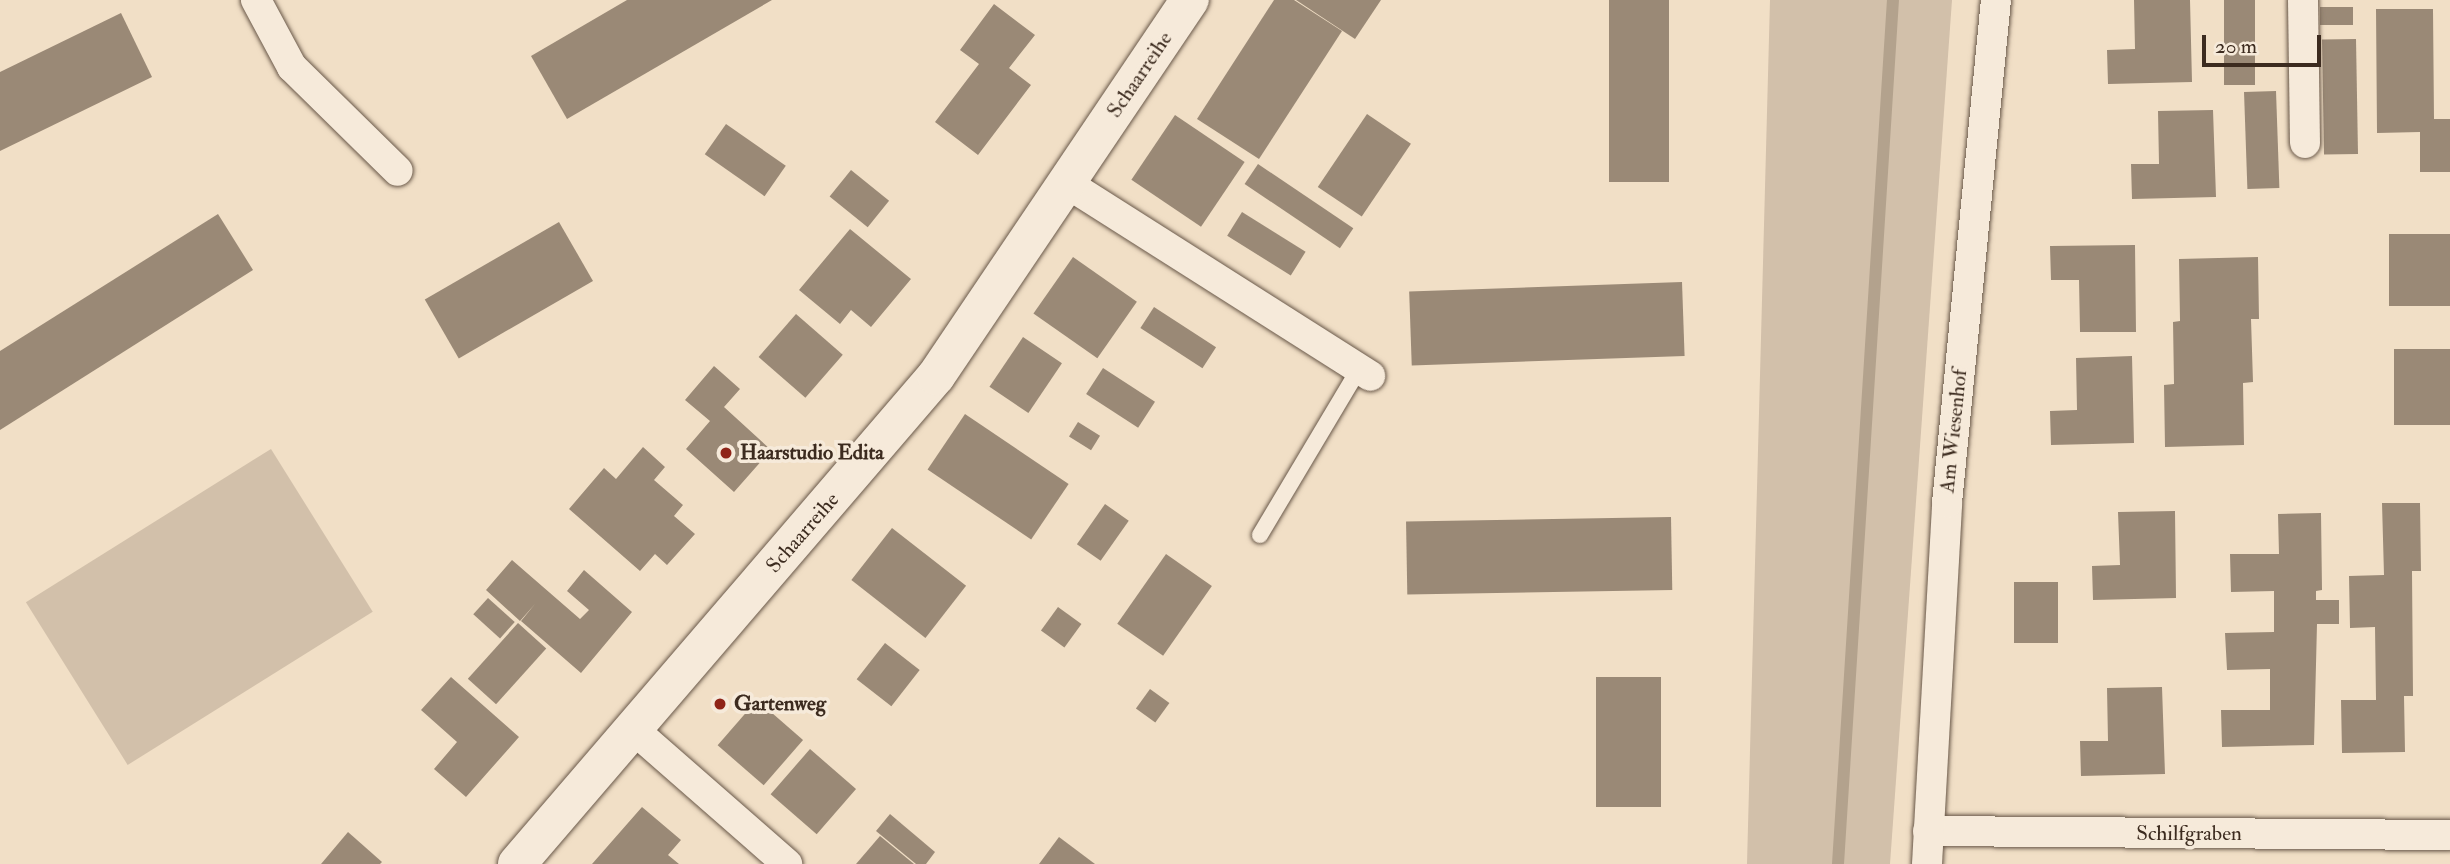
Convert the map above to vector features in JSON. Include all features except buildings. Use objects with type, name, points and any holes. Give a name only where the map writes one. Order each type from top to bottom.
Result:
[{"type":"main road","name":"Schaarreihe","points":[[517,864],[936,376],[1190,0]]},
{"type":"street","points":[[256,0],[292,67],[398,171]]},
{"type":"street","name":"Am Wiesenhof","points":[[1927,864],[1947,503],[1996,0]]},
{"type":"street","points":[[2303,0],[2305,143]]},
{"type":"street","points":[[1068,184],[1364,373]]},
{"type":"street","points":[[634,729],[787,864]]},
{"type":"street","name":"Schilfgraben","points":[[1928,831],[2450,835]]},
{"type":"lane","points":[[1260,535],[1364,373]]},
{"type":"shaded area","points":[[1770,0],[1952,0],[1890,864],[1747,864]]},
{"type":"shaded area","points":[[271,449],[373,612],[128,765],[26,602]]},
{"type":"waterway","points":[[1838,864],[1893,0]]},
{"type":"place","name":"Haarstudio Edita","points":[[726,453]]},
{"type":"place","name":"Gartenweg","points":[[720,704]]}]
